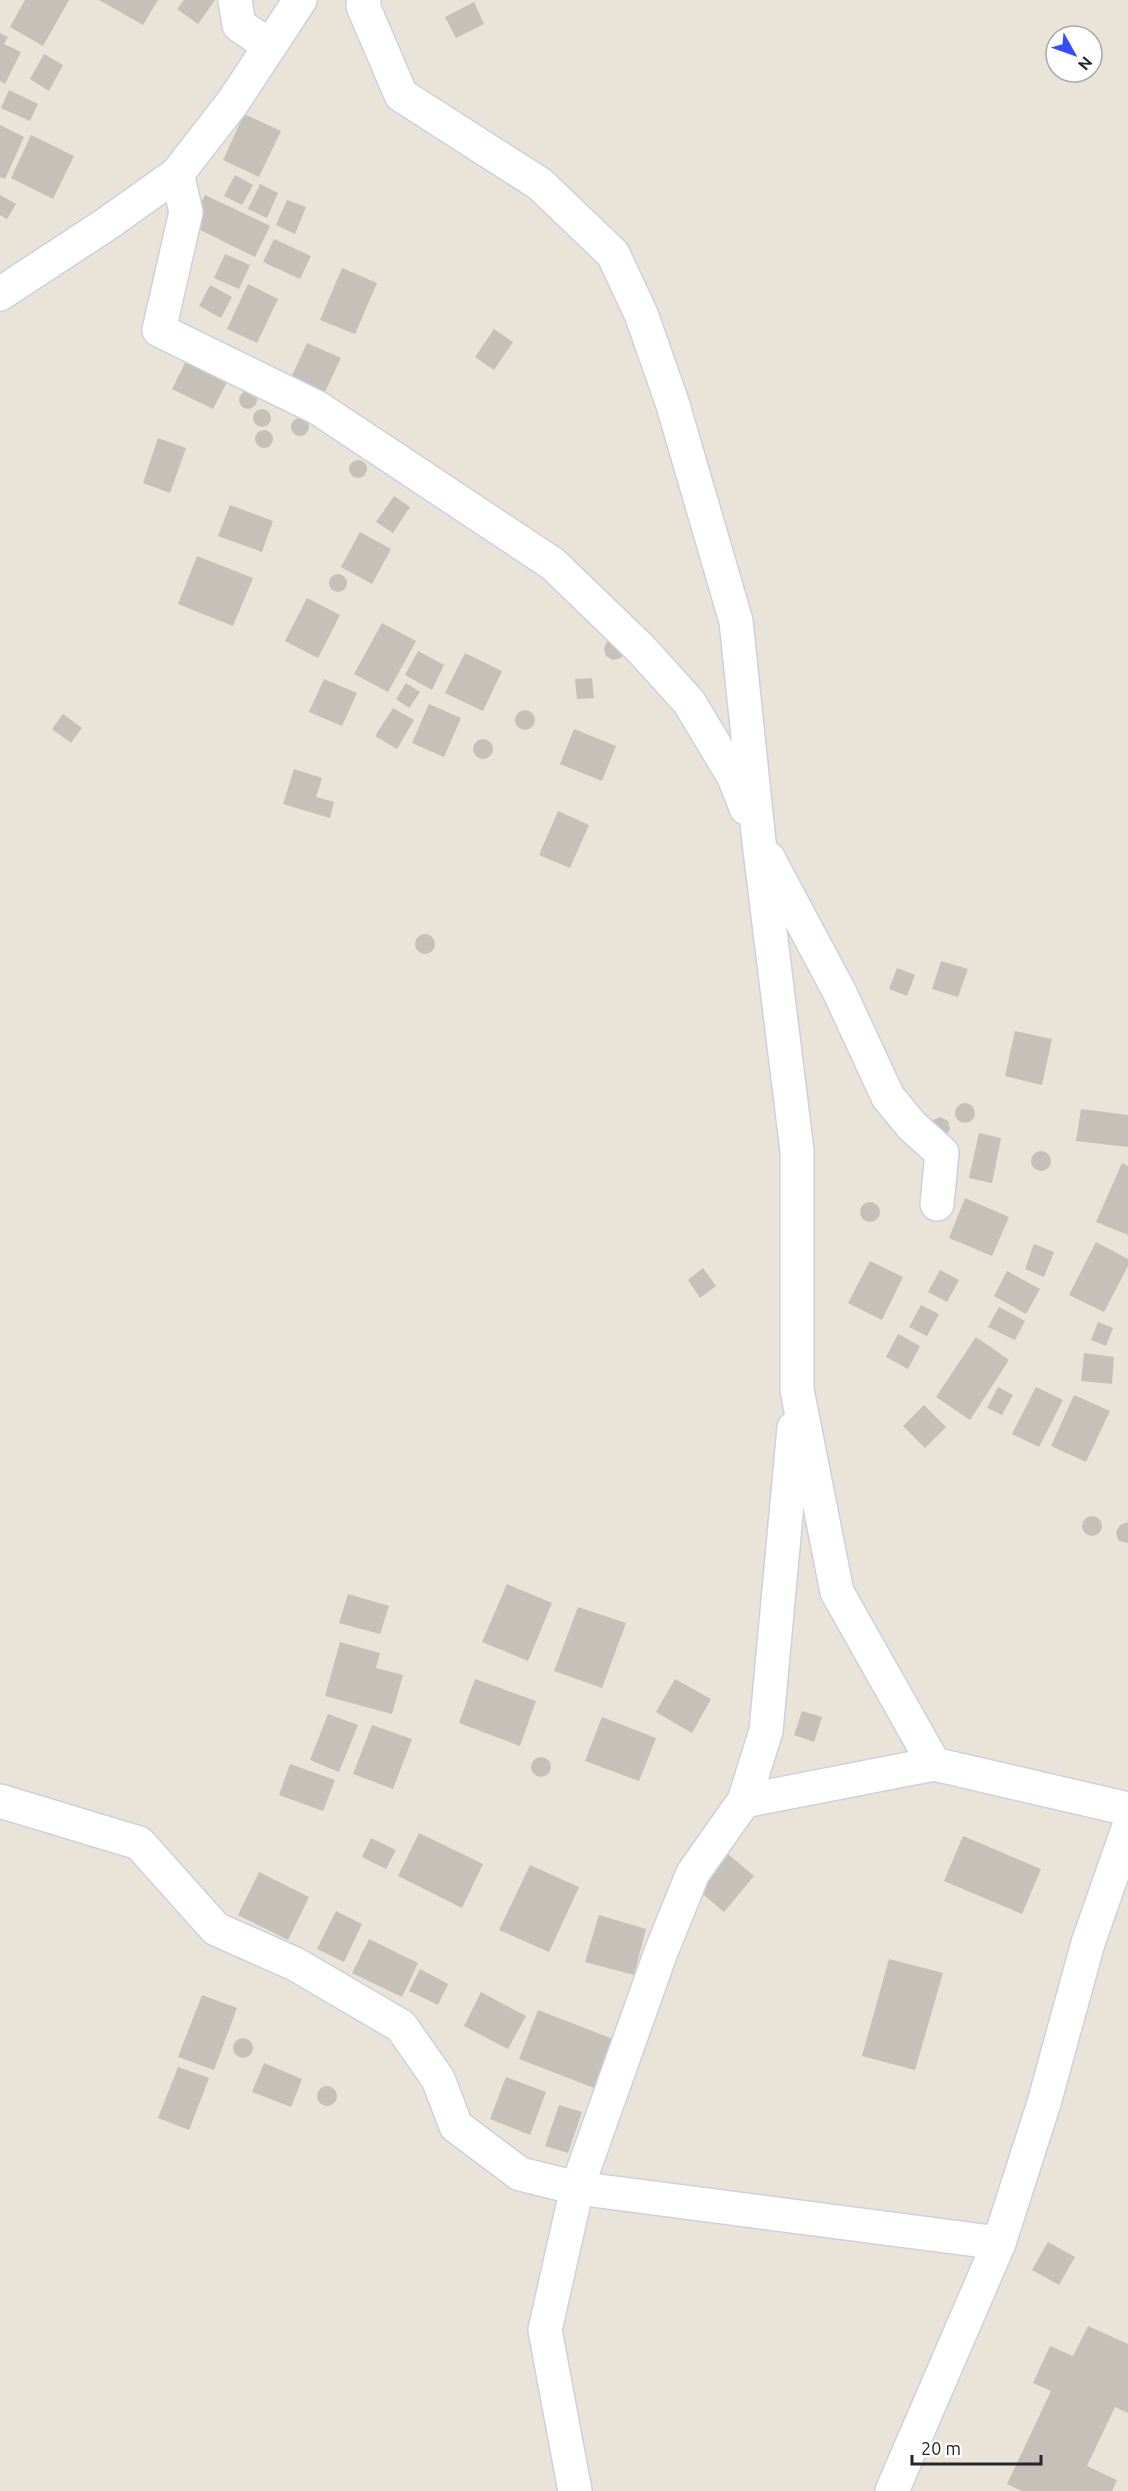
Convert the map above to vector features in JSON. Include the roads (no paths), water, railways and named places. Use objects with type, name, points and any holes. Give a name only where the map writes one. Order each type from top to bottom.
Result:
[{"type":"street","points":[[235,0],[238,25],[270,46]]},
{"type":"street","points":[[0,294],[108,223],[177,174],[233,102],[300,0]]},
{"type":"street","points":[[363,0],[363,6],[401,95],[540,184],[614,254],[641,314],[672,402],[736,621],[759,842],[797,1152],[797,1390],[766,1731],[744,1801],[693,1872],[661,1952],[577,2188],[544,2330],[575,2491]]},
{"type":"street","points":[[177,174],[186,212],[159,330],[318,408],[553,564],[641,649],[689,702],[734,777],[759,842],[839,991],[888,1097],[912,1126],[942,1153],[937,1204]]},
{"type":"street","points":[[797,1390],[837,1592],[934,1764]]},
{"type":"street","points":[[744,1801],[934,1764],[1128,1809]]},
{"type":"street","points":[[0,1801],[139,1843],[216,1929],[295,1964],[401,2026],[438,2079],[456,2126],[520,2174],[577,2188],[999,2243]]},
{"type":"street","points":[[892,2491],[999,2243],[1044,2103],[1088,1943],[1128,1829]]}]
